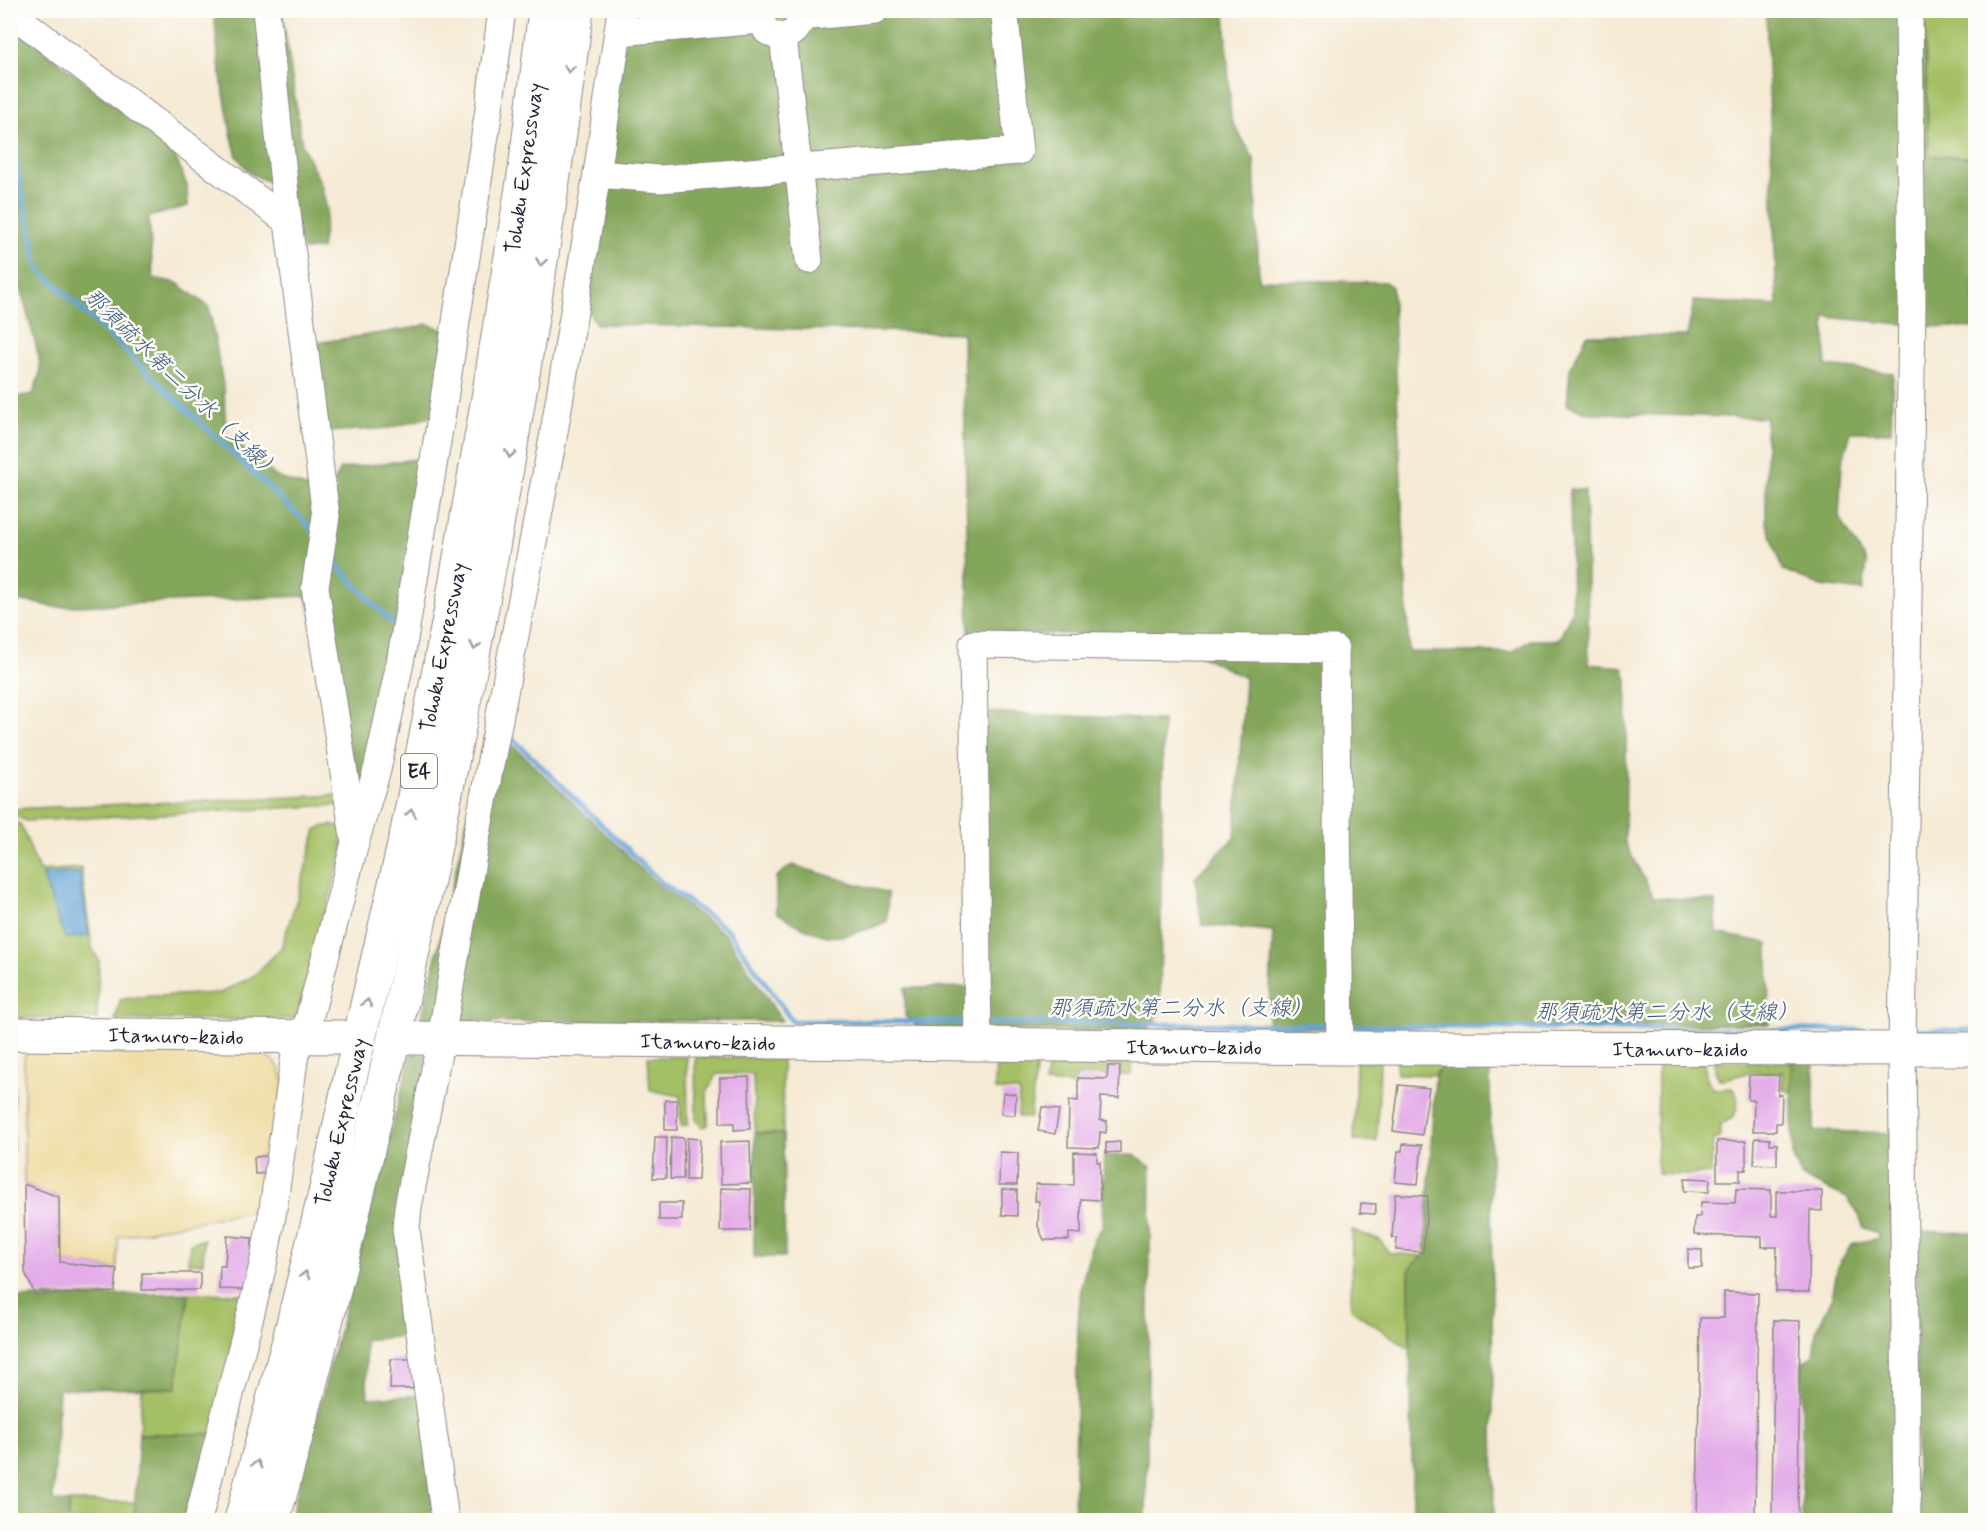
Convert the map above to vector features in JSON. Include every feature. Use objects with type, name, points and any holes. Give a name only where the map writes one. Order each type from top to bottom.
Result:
[{"type":"main road","name":"Tohoku Expressway","points":[[241,1521],[326,1189],[407,832],[450,614],[487,404],[525,169],[545,10]]},
{"type":"main road","name":"Tohoku Expressway","points":[[273,1521],[359,1190],[438,837],[518,409],[556,170],[576,10]]},
{"type":"main road","name":"Itamuro-kaido","points":[[10,1034],[341,1037]]},
{"type":"main road","name":"Itamuro-kaido","points":[[427,1038],[1340,1048],[1976,1049]]},
{"type":"street","points":[[266,10],[288,222],[326,516],[315,587],[355,843]]},
{"type":"street","points":[[198,1521],[263,1264],[295,1054],[309,1019],[355,843],[377,770],[400,663],[446,388],[502,10]]},
{"type":"street","points":[[445,1521],[406,1229],[427,1038],[475,844],[554,438],[620,21],[763,15],[768,31],[773,35],[783,37],[797,30],[801,14],[874,10]]},
{"type":"street","points":[[1907,1521],[1902,1049],[1912,303],[1909,10]]},
{"type":"street","points":[[10,12],[288,222]]},
{"type":"street","points":[[597,174],[660,179],[1019,151],[1003,13]]},
{"type":"street","points":[[783,37],[809,260]]},
{"type":"street","points":[[978,1045],[973,644],[1335,649],[1340,1048]]},
{"type":"green space","points":[[214,11],[282,11],[302,145],[321,184],[327,210],[321,249],[303,250],[274,184],[251,174],[237,157],[219,65]]},
{"type":"green space","points":[[629,11],[1225,11],[1231,119],[1254,159],[1259,280],[1385,282],[1392,287],[1409,652],[1512,652],[1530,640],[1559,640],[1572,610],[1570,489],[1585,490],[1589,664],[1623,667],[1627,680],[1625,843],[1654,897],[1715,901],[1717,933],[1768,943],[1769,1024],[1268,1029],[1273,931],[1202,925],[1195,877],[1235,837],[1245,678],[1161,635],[969,633],[963,333],[596,324],[588,310]]},
{"type":"green space","points":[[1766,11],[1924,11],[1929,156],[1975,157],[1975,328],[1923,326],[1825,317],[1826,366],[1893,373],[1891,432],[1851,432],[1842,463],[1839,517],[1867,563],[1863,591],[1822,586],[1783,570],[1766,521],[1766,418],[1589,413],[1567,405],[1570,369],[1587,335],[1687,336],[1694,301],[1777,306]]},
{"type":"green space","points":[[1924,11],[1975,11],[1975,157],[1929,156]]},
{"type":"green space","points":[[10,24],[173,151],[187,186],[188,206],[149,217],[153,278],[177,283],[209,307],[224,390],[226,434],[277,477],[306,487],[334,484],[340,469],[425,458],[364,798],[306,596],[54,607],[11,601],[11,398],[33,394],[40,373],[39,357],[11,253]]},
{"type":"green space","points":[[427,324],[445,330],[438,415],[389,428],[328,432],[316,343]]},
{"type":"green space","points":[[981,712],[1163,720],[1160,1014],[1145,1032],[919,1029],[905,1016],[905,988],[984,987]]},
{"type":"green space","points":[[488,728],[501,734],[655,882],[726,935],[782,1021],[421,1022]]},
{"type":"green space","points":[[339,795],[340,805],[26,821],[11,814],[10,809]]},
{"type":"green space","points":[[10,819],[21,825],[39,871],[81,868],[92,948],[99,961],[97,1019],[11,1018]]},
{"type":"green space","points":[[332,825],[343,827],[343,850],[296,1019],[115,1020],[120,1000],[136,997],[220,993],[255,975],[281,948],[316,830]]},
{"type":"green space","points":[[792,865],[888,893],[887,921],[858,932],[834,937],[814,932],[788,920],[776,912],[776,877]]},
{"type":"green space","points":[[11,1050],[14,1058],[13,1152],[11,1156]]},
{"type":"green space","points":[[411,1054],[427,1055],[402,1205],[415,1335],[365,1340],[368,1398],[423,1395],[438,1520],[290,1520]]},
{"type":"green space","points":[[648,1057],[687,1057],[688,1125],[681,1126],[680,1096],[650,1090]]},
{"type":"green space","points":[[695,1057],[782,1059],[783,1134],[755,1133],[753,1074],[717,1074],[707,1092],[708,1125],[702,1127],[696,1121]]},
{"type":"green space","points":[[996,1061],[1037,1061],[1030,1118],[1018,1117],[1019,1091],[995,1090]]},
{"type":"green space","points":[[1048,1061],[1131,1061],[1131,1075],[1120,1075],[1120,1066],[1108,1066],[1107,1075],[1076,1076],[1075,1085],[1045,1083]]},
{"type":"green space","points":[[1356,1061],[1380,1062],[1377,1141],[1354,1141]]},
{"type":"green space","points":[[1396,1061],[1446,1061],[1435,1075],[1397,1074]]},
{"type":"green space","points":[[1446,1061],[1490,1061],[1494,1520],[1413,1520],[1409,1272],[1414,1263],[1425,1255],[1435,1075]]},
{"type":"green space","points":[[1715,1061],[1791,1062],[1792,1093],[1782,1089],[1782,1072],[1749,1072],[1719,1079],[1715,1070]]},
{"type":"green space","points":[[1658,1062],[1704,1063],[1707,1080],[1714,1089],[1732,1088],[1737,1095],[1738,1102],[1734,1117],[1720,1125],[1720,1138],[1713,1140],[1711,1174],[1657,1174]]},
{"type":"green space","points":[[1791,1062],[1814,1062],[1814,1131],[1897,1133],[1897,1520],[1802,1520],[1802,1362],[1813,1356],[1816,1332],[1832,1298],[1838,1265],[1852,1244],[1878,1238],[1878,1233],[1864,1228],[1859,1215],[1847,1198],[1802,1177],[1793,1158]]},
{"type":"green space","points":[[755,1133],[783,1134],[785,1257],[754,1257]]},
{"type":"green space","points":[[1135,1155],[1151,1167],[1146,1520],[1074,1520],[1078,1324],[1081,1287],[1093,1239],[1102,1228],[1104,1156]]},
{"type":"green space","points":[[1352,1230],[1380,1240],[1389,1253],[1425,1256],[1414,1263],[1409,1272],[1410,1349],[1351,1309]]},
{"type":"green space","points":[[1916,1231],[1975,1233],[1975,1520],[1916,1520]]},
{"type":"green space","points":[[204,1239],[203,1263],[188,1263],[190,1243]]},
{"type":"green space","points":[[189,1293],[248,1294],[218,1434],[139,1434],[142,1389],[176,1388]]},
{"type":"green space","points":[[189,1293],[176,1388],[59,1389],[53,1501],[69,1502],[68,1520],[11,1520],[11,1298]]},
{"type":"green space","points":[[139,1434],[218,1434],[197,1520],[134,1520]]},
{"type":"green space","points":[[69,1502],[135,1502],[134,1520],[68,1520]]},
{"type":"sand","points":[[29,1050],[256,1051],[268,1056],[278,1066],[284,1082],[265,1208],[118,1237],[117,1269],[60,1262],[59,1197],[24,1184],[24,1057]],"holes":[[[267,1156],[269,1173],[256,1174],[254,1157]]]},
{"type":"water","points":[[80,873],[89,936],[65,938],[42,874]]},
{"type":"building","points":[[1108,1066],[1120,1066],[1119,1098],[1101,1097],[1100,1120],[1107,1121],[1106,1133],[1100,1132],[1099,1148],[1068,1147],[1069,1100],[1078,1101],[1078,1078],[1107,1079]]},
{"type":"building","points":[[1749,1075],[1779,1075],[1778,1095],[1782,1095],[1781,1123],[1776,1123],[1776,1131],[1753,1131],[1754,1100],[1748,1100]]},
{"type":"building","points":[[749,1077],[750,1129],[734,1130],[734,1123],[720,1123],[720,1078]]},
{"type":"building","points":[[1399,1085],[1429,1088],[1422,1135],[1393,1131]]},
{"type":"building","points":[[1003,1093],[1016,1094],[1015,1115],[1001,1114]]},
{"type":"building","points":[[665,1100],[677,1100],[677,1130],[665,1130]]},
{"type":"building","points":[[1042,1107],[1059,1110],[1055,1134],[1038,1131]]},
{"type":"building","points":[[655,1137],[667,1137],[666,1178],[653,1178]]},
{"type":"building","points":[[671,1137],[684,1138],[683,1179],[670,1179]]},
{"type":"building","points":[[687,1138],[700,1139],[698,1180],[686,1180]]},
{"type":"building","points":[[1755,1138],[1770,1139],[1770,1144],[1777,1144],[1777,1165],[1754,1164]]},
{"type":"building","points":[[750,1141],[751,1183],[721,1184],[720,1142]]},
{"type":"building","points":[[1717,1141],[1746,1141],[1746,1170],[1740,1170],[1740,1181],[1717,1181]]},
{"type":"building","points":[[1120,1142],[1120,1152],[1106,1153],[1106,1143]]},
{"type":"building","points":[[1403,1144],[1422,1145],[1418,1184],[1395,1182],[1398,1151],[1402,1151]]},
{"type":"building","points":[[1000,1152],[1018,1153],[1017,1185],[999,1185]]},
{"type":"building","points":[[1074,1152],[1097,1153],[1097,1162],[1100,1162],[1100,1200],[1081,1199],[1081,1234],[1069,1233],[1069,1240],[1044,1240],[1038,1226],[1039,1201],[1035,1201],[1036,1184],[1074,1185]]},
{"type":"building","points":[[268,1156],[269,1173],[255,1174],[254,1157]]},
{"type":"building","points":[[1685,1178],[1710,1179],[1709,1192],[1684,1191]]},
{"type":"building","points":[[24,1184],[59,1197],[60,1262],[117,1269],[115,1292],[35,1295],[25,1272]]},
{"type":"building","points":[[721,1188],[751,1189],[750,1231],[720,1231]]},
{"type":"building","points":[[1002,1189],[1017,1190],[1017,1216],[1002,1215]]},
{"type":"building","points":[[1736,1189],[1771,1190],[1771,1216],[1777,1216],[1777,1191],[1822,1191],[1822,1211],[1810,1210],[1809,1292],[1776,1292],[1777,1247],[1762,1247],[1762,1237],[1694,1235],[1695,1217],[1700,1217],[1701,1202],[1735,1203]]},
{"type":"building","points":[[1395,1194],[1428,1196],[1423,1252],[1396,1250],[1397,1238],[1392,1238]]},
{"type":"building","points":[[659,1203],[682,1203],[682,1220],[659,1220]]},
{"type":"building","points":[[1361,1203],[1376,1204],[1375,1214],[1360,1213]]},
{"type":"building","points":[[227,1236],[252,1238],[250,1290],[219,1289],[220,1266],[225,1266]]},
{"type":"building","points":[[1688,1249],[1702,1250],[1702,1268],[1688,1268]]},
{"type":"building","points":[[142,1273],[200,1273],[200,1290],[142,1290]]},
{"type":"building","points":[[1724,1292],[1758,1293],[1755,1520],[1697,1520],[1700,1318],[1724,1318]]},
{"type":"building","points":[[1774,1320],[1800,1321],[1798,1520],[1772,1520]]},
{"type":"building","points":[[391,1359],[413,1359],[413,1389],[390,1389]]},
{"type":"waterway","name":"那須疏水第二分水（支線）","points":[[10,136],[38,268],[308,525],[314,534]]},
{"type":"waterway","name":"那須疏水第二分水（支線）","points":[[329,557],[392,623]]},
{"type":"waterway","name":"那須疏水第二分水（支線）","points":[[509,735],[661,882],[729,931],[792,1021],[969,1022]]},
{"type":"waterway","name":"那須疏水第二分水（支線）","points":[[984,1023],[1332,1025]]},
{"type":"waterway","name":"那須疏水第二分水（支線）","points":[[1347,1026],[1896,1030]]},
{"type":"waterway","name":"那須疏水第二分水（支線）","points":[[1911,1030],[1976,1030]]}]
